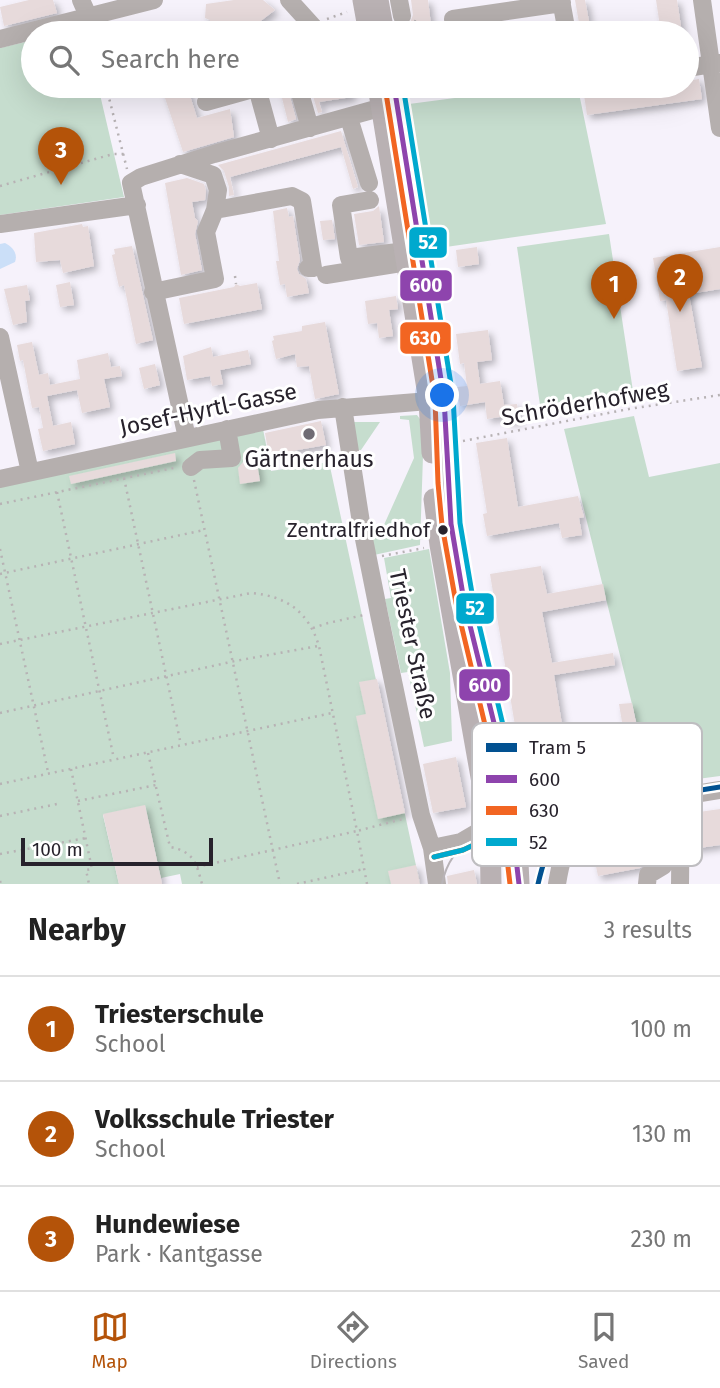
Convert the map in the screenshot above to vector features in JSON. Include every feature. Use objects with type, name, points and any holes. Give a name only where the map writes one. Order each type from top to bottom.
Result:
[{"type":"main road","points":[[378,0],[382,21]]},
{"type":"main road","points":[[383,98],[444,398],[451,524],[464,601],[494,723]]},
{"type":"main road","name":"Triester Straße","points":[[383,98],[429,401],[432,483],[437,528],[472,726]]},
{"type":"main road","name":"Triester Straße","points":[[491,866],[491,884]]},
{"type":"main road","points":[[517,866],[519,884]]},
{"type":"street","points":[[81,0],[89,18]]},
{"type":"street","points":[[76,21],[154,0]]},
{"type":"street","points":[[289,0],[312,21]]},
{"type":"street","points":[[702,0],[716,63],[720,128]]},
{"type":"street","points":[[453,21],[561,1],[565,21]]},
{"type":"street","points":[[0,39],[21,34]]},
{"type":"street","points":[[206,102],[221,98]]},
{"type":"street","points":[[260,98],[271,139]]},
{"type":"street","points":[[301,98],[310,128]]},
{"type":"street","points":[[187,438],[131,183],[180,164],[349,118],[373,98]]},
{"type":"street","points":[[349,118],[370,191],[341,205],[349,258],[407,256]]},
{"type":"street","points":[[153,292],[215,279],[206,232],[215,210],[218,190],[213,175],[180,164]]},
{"type":"street","points":[[215,210],[292,197],[302,201],[313,268],[308,268]]},
{"type":"street","points":[[0,224],[136,205]]},
{"type":"street","points":[[326,275],[407,256]]},
{"type":"street","points":[[0,337],[30,472]]},
{"type":"street","name":"Josef-Hyrtl-Gasse","points":[[0,479],[227,429],[343,407],[429,401]]},
{"type":"street","name":"Triester Straße","points":[[343,407],[369,559],[421,815],[432,848],[437,884]]},
{"type":"street","points":[[191,467],[200,460],[232,458],[227,429]]},
{"type":"street","points":[[702,793],[720,790]]},
{"type":"street","points":[[432,848],[461,842],[472,837]]},
{"type":"street","points":[[557,884],[560,866]]},
{"type":"street","points":[[647,884],[648,875],[663,866]]},
{"type":"street","points":[[680,866],[680,884]]},
{"type":"path","points":[[329,21],[355,6]]},
{"type":"path","points":[[109,98],[131,183]]},
{"type":"path","points":[[0,186],[113,154],[124,154]]},
{"type":"path","points":[[235,276],[236,284]]},
{"type":"path","name":"Schröderhofweg","points":[[457,443],[629,409],[720,395]]},
{"type":"path","points":[[0,504],[124,477],[191,467],[280,884]]},
{"type":"path","points":[[124,477],[181,745]]},
{"type":"path","points":[[57,492],[114,760]]},
{"type":"path","points":[[0,574],[204,530]]},
{"type":"path","points":[[369,559],[428,547]]},
{"type":"path","points":[[0,549],[49,773]]},
{"type":"path","points":[[0,644],[251,593],[268,595],[294,607],[313,628],[319,646],[367,884]]},
{"type":"path","points":[[313,628],[364,615]]},
{"type":"path","points":[[0,713],[319,646]]},
{"type":"path","points":[[0,784],[334,713]]},
{"type":"path","points":[[148,752],[170,847],[182,850],[194,858],[202,884]]},
{"type":"path","points":[[71,769],[92,869],[86,870],[89,884]]},
{"type":"path","points":[[79,801],[156,785]]},
{"type":"path","points":[[0,816],[57,804]]},
{"type":"path","points":[[197,867],[406,818]]},
{"type":"path","points":[[0,854],[86,838]]},
{"type":"path","points":[[297,884],[364,869]]},
{"type":"green space","points":[[21,43],[21,98],[101,98],[124,197],[0,215],[0,48]]},
{"type":"green space","points":[[454,98],[580,98],[606,224],[432,249],[409,104]]},
{"type":"green space","points":[[609,234],[633,391],[540,405],[517,247]]},
{"type":"green space","points":[[417,415],[420,419],[423,456],[420,545],[374,555],[370,534],[379,536],[414,458],[409,420],[400,419],[400,416]]},
{"type":"green space","points":[[634,416],[649,477],[720,463],[720,776],[702,778],[702,723],[637,723],[564,429]]},
{"type":"green space","points":[[352,422],[380,422],[361,450],[357,450]]},
{"type":"green space","name":"Zentralfriedhof","points":[[263,429],[271,471],[329,462],[420,884],[182,884],[180,874],[161,878],[145,806],[103,815],[119,884],[0,884],[0,487]]},
{"type":"green space","points":[[429,549],[450,673],[452,741],[424,747],[408,672],[401,673],[385,599],[391,598],[384,558]]},
{"type":"water","points":[[5,243],[14,251],[16,259],[0,269],[0,244]]},
{"type":"building","points":[[29,0],[53,0],[57,13],[4,26],[0,7]]},
{"type":"building","points":[[263,0],[275,10],[261,21],[210,21],[205,18],[206,4]]},
{"type":"building","points":[[411,0],[428,0],[431,21],[411,21],[413,15]]},
{"type":"building","points":[[575,0],[585,0],[589,21],[579,21]]},
{"type":"building","points":[[656,0],[677,0],[680,21],[659,21]]},
{"type":"building","points":[[699,79],[702,99],[587,115],[584,98],[699,98]]},
{"type":"building","points":[[165,98],[191,98],[197,118],[230,109],[234,137],[183,152]]},
{"type":"building","points":[[282,98],[290,98],[296,119],[288,122]]},
{"type":"building","points":[[314,98],[345,98],[319,102],[322,112],[318,113]]},
{"type":"building","points":[[341,131],[358,187],[353,189],[341,147],[230,177],[234,195],[229,196],[224,171],[218,165]]},
{"type":"building","points":[[187,178],[204,184],[206,191],[205,200],[192,202],[198,221],[195,234],[202,270],[181,275],[165,183]]},
{"type":"building","points":[[379,206],[384,242],[359,245],[354,214],[373,211]]},
{"type":"building","points":[[287,208],[289,217],[293,216],[300,260],[297,269],[306,279],[309,293],[287,297],[285,284],[280,285],[276,261],[279,261],[273,211]]},
{"type":"building","points":[[332,220],[335,239],[323,240],[320,221]]},
{"type":"building","points":[[82,224],[83,227],[88,226],[94,266],[63,273],[60,260],[36,262],[34,233]]},
{"type":"building","points":[[132,246],[153,340],[136,344],[124,285],[119,287],[112,255],[115,254],[114,249]]},
{"type":"building","points":[[477,247],[479,264],[458,267],[456,250]]},
{"type":"building","points":[[720,247],[720,289],[689,294],[702,367],[677,371],[666,300],[660,301],[653,258]]},
{"type":"building","points":[[70,282],[74,305],[60,307],[56,285]]},
{"type":"building","points":[[257,283],[262,309],[184,324],[179,298],[234,287],[236,284],[240,286]]},
{"type":"building","points":[[27,285],[30,300],[25,301],[27,322],[13,325],[4,289]]},
{"type":"building","points":[[396,296],[398,309],[389,310],[393,336],[379,338],[377,323],[368,324],[365,301]]},
{"type":"building","points":[[325,322],[339,394],[315,399],[309,366],[297,367],[295,354],[276,359],[272,341],[273,336],[302,331],[302,326]]},
{"type":"building","points":[[488,330],[492,360],[477,362],[480,384],[500,381],[504,405],[517,404],[520,420],[507,422],[506,416],[487,419],[485,402],[460,406],[457,387],[467,386],[464,363],[460,364],[456,334]]},
{"type":"building","points":[[32,342],[39,375],[48,373],[50,385],[80,379],[77,360],[108,353],[111,367],[120,366],[122,376],[104,379],[110,407],[82,413],[77,390],[47,396],[53,426],[71,422],[75,444],[43,451],[38,429],[43,428],[39,407],[32,408],[23,360],[20,361],[17,345]]},
{"type":"building","points":[[211,347],[213,357],[248,350],[251,364],[220,370],[223,384],[212,386],[210,376],[187,380],[183,356]]},
{"type":"building","points":[[155,364],[160,385],[144,389],[139,368]]},
{"type":"building","points":[[321,421],[326,445],[269,455],[265,433]]},
{"type":"building","points":[[507,438],[518,507],[578,496],[584,517],[579,518],[582,535],[562,538],[559,523],[487,536],[483,514],[487,513],[476,443]]},
{"type":"building","points":[[255,451],[260,481],[240,484],[238,468],[243,462],[243,453]]},
{"type":"building","points":[[175,453],[176,461],[71,484],[69,476]]},
{"type":"building","points":[[541,566],[547,594],[603,584],[606,600],[542,612],[552,663],[613,653],[615,665],[554,675],[562,723],[515,723],[490,574]]},
{"type":"building","points":[[377,679],[405,813],[378,819],[356,716],[366,714],[359,682]]},
{"type":"building","points":[[632,703],[636,723],[622,723],[619,704]]},
{"type":"building","points":[[456,757],[466,807],[433,813],[423,764]]},
{"type":"building","points":[[145,805],[162,884],[119,884],[103,814]]},
{"type":"building","points":[[720,809],[720,845],[702,848],[702,812]]},
{"type":"building","points":[[416,865],[420,884],[391,884],[388,871]]},
{"type":"building","points":[[596,866],[643,866],[640,868],[598,876]]},
{"type":"building","points":[[474,870],[477,884],[448,884],[447,876]]},
{"type":"tram line","name":"5","points":[[702,790],[720,787]]},
{"type":"tram line","points":[[442,884],[447,867],[455,854],[472,840]]},
{"type":"tram line","name":"5","points":[[538,884],[543,866]]},
{"type":"transit line","name":"630","points":[[387,98],[435,399],[442,525],[456,603],[485,723]]},
{"type":"transit line","name":"600","points":[[396,98],[444,398],[451,524],[464,601],[494,723]]},
{"type":"transit line","name":"52","points":[[405,98],[453,397],[460,523],[473,599],[503,723]]},
{"type":"transit line","name":"630","points":[[434,857],[472,846]]},
{"type":"transit line","name":"52","points":[[434,857],[472,846]]},
{"type":"transit line","name":"630","points":[[508,866],[510,884]]},
{"type":"transit line","name":"600","points":[[517,866],[519,884]]},
{"type":"place","name":"Hundewiese","points":[[61,185]]},
{"type":"place","name":"Volksschule Triester","points":[[680,312]]},
{"type":"place","name":"Triesterschule","points":[[614,319]]},
{"type":"place","name":"Gärtnerhaus","points":[[309,434]]},
{"type":"place","name":"Zentralfriedhof","points":[[443,530]]}]
